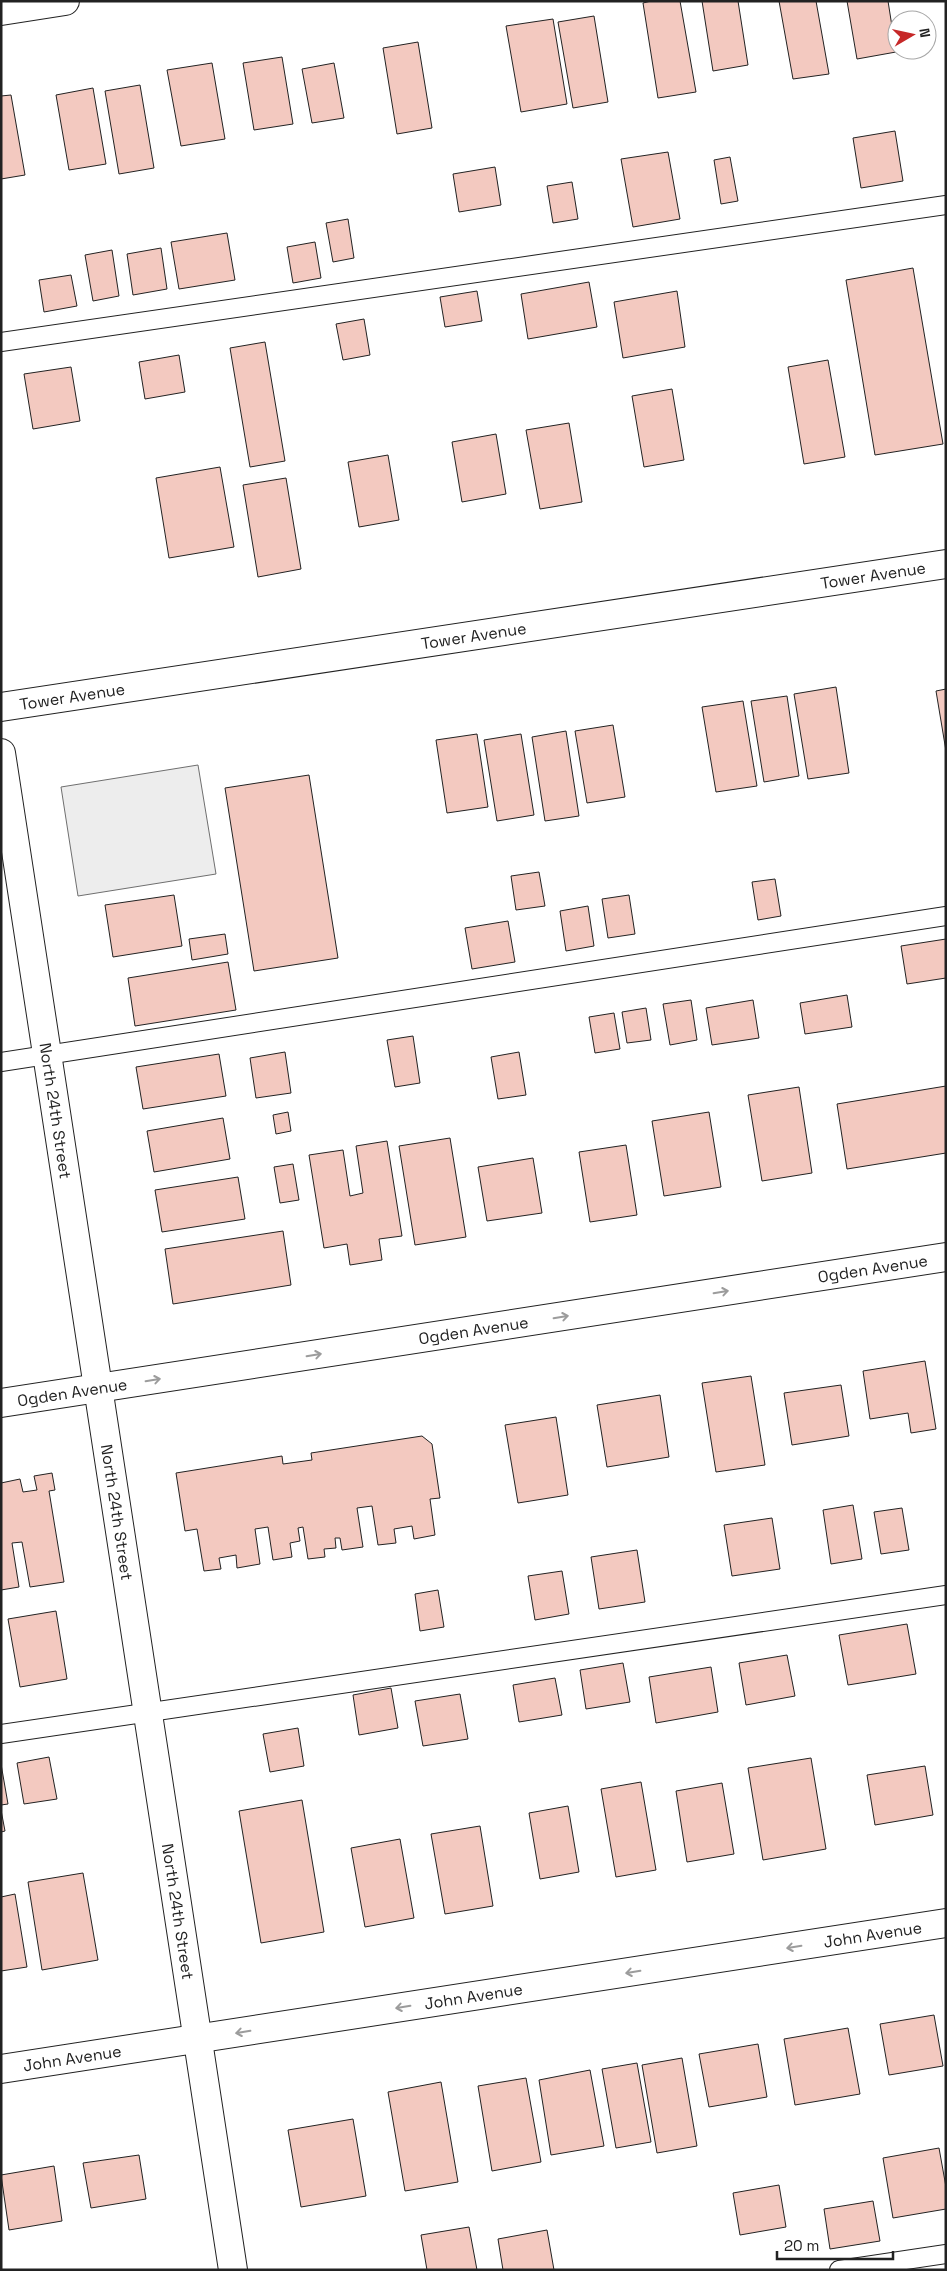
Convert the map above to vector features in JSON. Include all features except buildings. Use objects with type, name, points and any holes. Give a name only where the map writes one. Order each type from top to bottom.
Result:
[{"type":"street","points":[[1,11],[66,1]]},
{"type":"street","name":"Tower Avenue","points":[[1,707],[946,564]]},
{"type":"street","name":"North 24th Street","points":[[1,752],[233,2270]]},
{"type":"street","name":"Ogden Avenue","points":[[1,1403],[946,1257]]},
{"type":"street","name":"John Avenue","points":[[1,2069],[946,1924]]},
{"type":"lane","points":[[1,342],[946,205]]},
{"type":"lane","points":[[1,1062],[946,916]]},
{"type":"lane","points":[[1,1734],[147,1711],[946,1595]]},
{"type":"lane","points":[[839,2270],[946,2254]]},
{"type":"shaded area","points":[[198,765],[216,874],[78,896],[61,787]]}]
